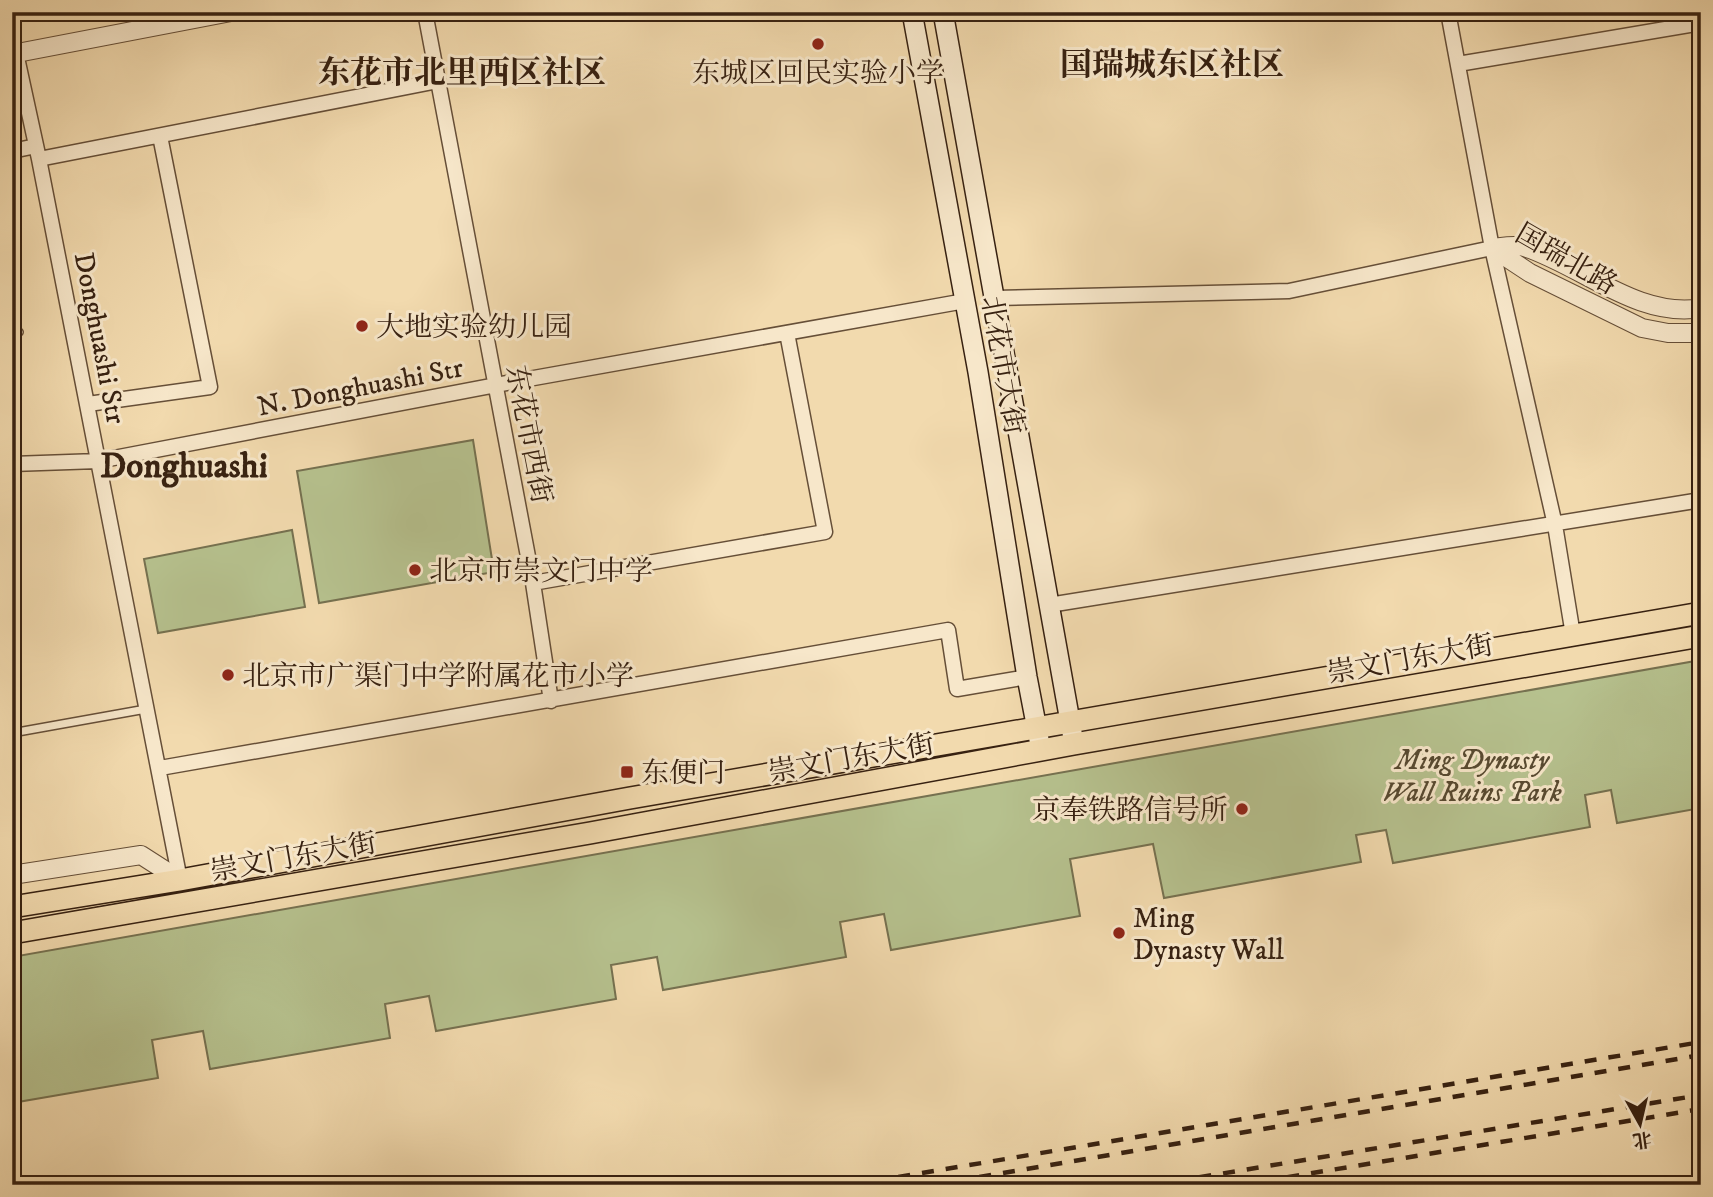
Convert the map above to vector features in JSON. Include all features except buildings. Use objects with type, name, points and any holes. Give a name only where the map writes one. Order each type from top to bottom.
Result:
[{"type":"main road","name":"北花市大街","points":[[912,12],[980,385],[1039,739]]},
{"type":"main road","name":"北花市大街","points":[[943,12],[1072,733]]},
{"type":"main road","points":[[1039,739],[1573,635],[1701,613]]},
{"type":"main road","name":"崇文门东大街","points":[[1072,733],[1701,636]]},
{"type":"main road","name":"崇文门东大街","points":[[12,907],[180,880],[630,798],[1039,739]]},
{"type":"main road","name":"崇文门东大街","points":[[12,933],[603,830],[1039,739]]},
{"type":"street","name":"Donghuashi Str","points":[[180,880],[38,153],[14,54],[231,12]]},
{"type":"street","name":"东花市西街","points":[[425,12],[533,583],[551,701]]},
{"type":"street","points":[[1448,12],[1492,248],[1555,525],[1573,635]]},
{"type":"street","points":[[1458,64],[1701,23]]},
{"type":"street","points":[[12,151],[38,153],[160,136],[438,81]]},
{"type":"street","points":[[88,404],[210,387],[160,136]]},
{"type":"street","name":"国瑞北路","points":[[1492,248],[1522,246],[1627,295],[1668,309],[1701,308]]},
{"type":"street","points":[[995,298],[1289,291],[1492,248]]},
{"type":"street","name":"国瑞北路","points":[[1492,248],[1530,273],[1642,328],[1668,333],[1701,333]]},
{"type":"street","name":"N. Donghuashi Str","points":[[12,464],[98,461],[495,385],[965,301]]},
{"type":"street","points":[[533,583],[825,532],[787,333]]},
{"type":"street","points":[[1049,605],[1701,500]]},
{"type":"street","points":[[160,768],[948,630],[957,689],[1027,677]]},
{"type":"street","points":[[12,876],[141,855],[180,880]]},
{"type":"lane","points":[[12,733],[148,708]]},
{"type":"green space","points":[[473,440],[494,572],[319,603],[297,471]]},
{"type":"green space","points":[[292,530],[305,607],[158,633],[144,559]]},
{"type":"green space","name":"Ming Dynasty Wall Ruins Park","points":[[1701,660],[1701,808],[1617,823],[1611,790],[1585,795],[1590,827],[1393,863],[1386,830],[1356,835],[1361,862],[1164,898],[1153,844],[1070,859],[1080,916],[891,950],[884,914],[840,922],[846,957],[663,990],[657,957],[611,965],[616,999],[436,1031],[429,996],[385,1004],[390,1038],[210,1069],[203,1031],[152,1040],[158,1078],[12,1103],[12,957]]},
{"type":"railway","points":[[851,1185],[1701,1042]]},
{"type":"railway","points":[[932,1185],[1701,1055]]},
{"type":"railway","points":[[1152,1185],[1701,1095]]},
{"type":"railway","points":[[1240,1185],[1701,1109]]},
{"type":"place","name":"东城区回民实验小学","points":[[818,44]]},
{"type":"place","name":"大地实验幼儿园","points":[[362,326]]},
{"type":"place","name":"北京市崇文门中学","points":[[415,570]]},
{"type":"place","name":"北京市广渠门中学附属花市小学","points":[[228,675]]},
{"type":"place","name":"东便门","points":[[627,772]]},
{"type":"place","name":"京奉铁路信号所","points":[[1242,809]]},
{"type":"place","name":"Ming Dynasty Wall","points":[[1119,933]]},
{"type":"district","name":"国瑞城东区社区","points":[[1172,64]]},
{"type":"district","name":"东花市北里西区社区","points":[[462,72]]},
{"type":"district","name":"Donghuashi","points":[[184,465]]}]
